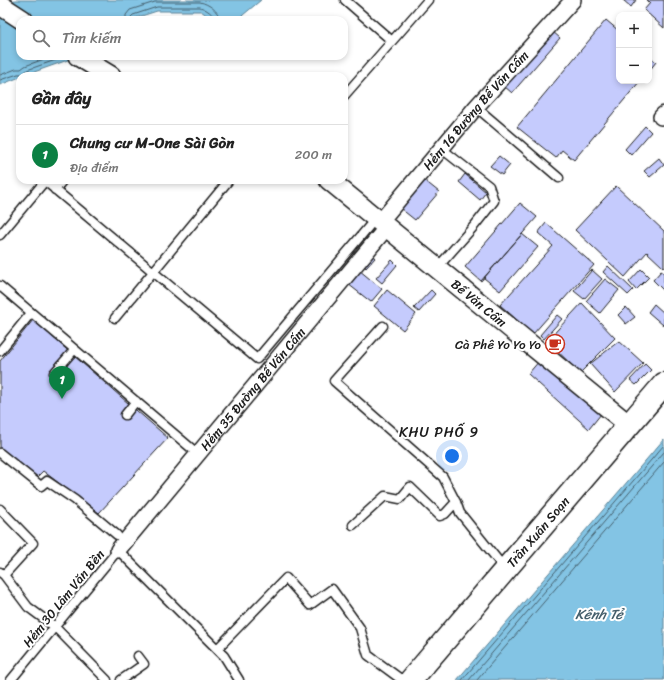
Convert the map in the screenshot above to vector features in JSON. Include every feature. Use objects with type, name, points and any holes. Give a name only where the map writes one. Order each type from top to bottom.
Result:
[{"type":"main road","name":"Trần Xuân Soạn","points":[[411,680],[664,384]]},
{"type":"street","name":"Hẻm 16 Đường Bế Văn Cấm","points":[[381,222],[476,107],[573,0]]},
{"type":"street","points":[[0,5],[17,16]]},
{"type":"street","points":[[84,60],[104,72]]},
{"type":"street","name":"Bế Văn Cấm","points":[[335,184],[629,425]]},
{"type":"street","name":"Hẻm 35 Đường Bế Văn Cấm","points":[[118,550],[198,454],[381,222]]},
{"type":"lane","points":[[345,0],[392,41]]},
{"type":"lane","points":[[348,91],[428,0]]},
{"type":"lane","points":[[476,107],[559,178]]},
{"type":"lane","points":[[437,268],[494,200],[489,186],[442,149]]},
{"type":"lane","points":[[0,234],[43,184]]},
{"type":"lane","points":[[48,184],[257,359],[381,222]]},
{"type":"lane","points":[[55,190],[60,184]]},
{"type":"lane","points":[[115,318],[226,184]]},
{"type":"lane","points":[[0,286],[198,454]]},
{"type":"lane","points":[[0,351],[31,313]]},
{"type":"lane","points":[[382,326],[334,381],[443,477],[460,512],[506,570]]},
{"type":"lane","points":[[54,373],[74,350]]},
{"type":"lane","points":[[125,415],[136,401]]},
{"type":"lane","points":[[0,453],[41,486],[47,481],[117,534]]},
{"type":"lane","points":[[353,525],[385,496],[400,499],[410,487],[440,516],[445,514],[456,502]]},
{"type":"lane","points":[[0,508],[33,543],[2,573],[28,607],[55,627],[107,680]]},
{"type":"lane","points":[[118,550],[224,656],[239,680]]},
{"type":"lane","name":"Hẻm 30 Lâm Văn Bền","points":[[11,680],[118,550]]},
{"type":"lane","points":[[217,650],[286,578],[310,605],[332,589],[360,628],[368,655],[402,680]]},
{"type":"lane","points":[[121,680],[144,664],[138,656]]},
{"type":"water","points":[[15,0],[261,0],[242,16],[208,16],[201,11],[157,11],[141,16],[16,16],[16,60],[68,60],[34,72],[16,72],[16,79],[0,85],[0,4]]},
{"type":"water","name":"Kênh Tẻ","points":[[664,439],[664,680],[457,680]]},
{"type":"building","points":[[623,0],[636,0],[631,7]]},
{"type":"building","points":[[647,0],[664,0],[664,28],[652,17],[652,12],[646,12],[644,10],[650,3]]},
{"type":"building","points":[[606,20],[616,28],[616,84],[637,84],[574,160],[562,150],[556,158],[517,127]]},
{"type":"building","points":[[552,31],[560,38],[512,93],[504,86]]},
{"type":"building","points":[[652,59],[656,62],[652,67]]},
{"type":"building","points":[[645,126],[651,132],[631,155],[625,149]]},
{"type":"building","points":[[499,156],[510,165],[502,175],[490,166]]},
{"type":"building","points":[[659,158],[664,165],[650,177],[644,171]]},
{"type":"building","points":[[465,174],[486,192],[480,200],[459,182]]},
{"type":"building","points":[[424,180],[439,192],[415,220],[400,208]]},
{"type":"building","points":[[616,186],[664,231],[663,267],[647,252],[625,277],[575,230]]},
{"type":"building","points":[[520,203],[537,217],[481,281],[465,267]]},
{"type":"building","points":[[546,223],[594,265],[533,334],[500,305],[553,246],[538,233]]},
{"type":"building","points":[[522,234],[538,247],[500,291],[484,278]]},
{"type":"building","points":[[370,253],[375,258],[366,268],[361,263]]},
{"type":"building","points":[[392,260],[397,265],[382,283],[376,278]]},
{"type":"building","points":[[608,266],[633,290],[628,295],[603,272]]},
{"type":"building","points":[[641,269],[649,277],[636,290],[629,282]]},
{"type":"building","points":[[359,270],[382,289],[371,302],[348,284]]},
{"type":"building","points":[[592,270],[602,279],[584,299],[574,291]]},
{"type":"building","points":[[661,271],[664,273],[664,291],[653,280]]},
{"type":"building","points":[[605,279],[619,290],[600,313],[586,301]]},
{"type":"building","points":[[387,290],[416,314],[403,330],[374,306]]},
{"type":"building","points":[[431,290],[435,294],[419,312],[414,308]]},
{"type":"building","points":[[582,303],[615,338],[580,373],[547,341]]},
{"type":"building","points":[[654,304],[664,313],[663,325],[648,312]]},
{"type":"building","points":[[626,307],[635,317],[626,324],[618,315]]},
{"type":"building","points":[[557,315],[562,319],[544,339],[540,335]]},
{"type":"building","points":[[33,320],[168,438],[99,513],[43,471],[37,477],[0,448],[0,361]]},
{"type":"building","points":[[619,341],[643,363],[615,392],[590,364]]},
{"type":"building","points":[[540,360],[601,414],[589,429],[528,374]]},
{"type":"building","points":[[645,364],[651,370],[636,385],[630,380]]},
{"type":"place","name":"Cà Phê Yo Yo Yo","points":[[555,344]]},
{"type":"place","name":"Chung cư M-One Sài Gòn","points":[[62,399]]},
{"type":"district","name":"KHU PHỐ 9","points":[[439,432]]}]
